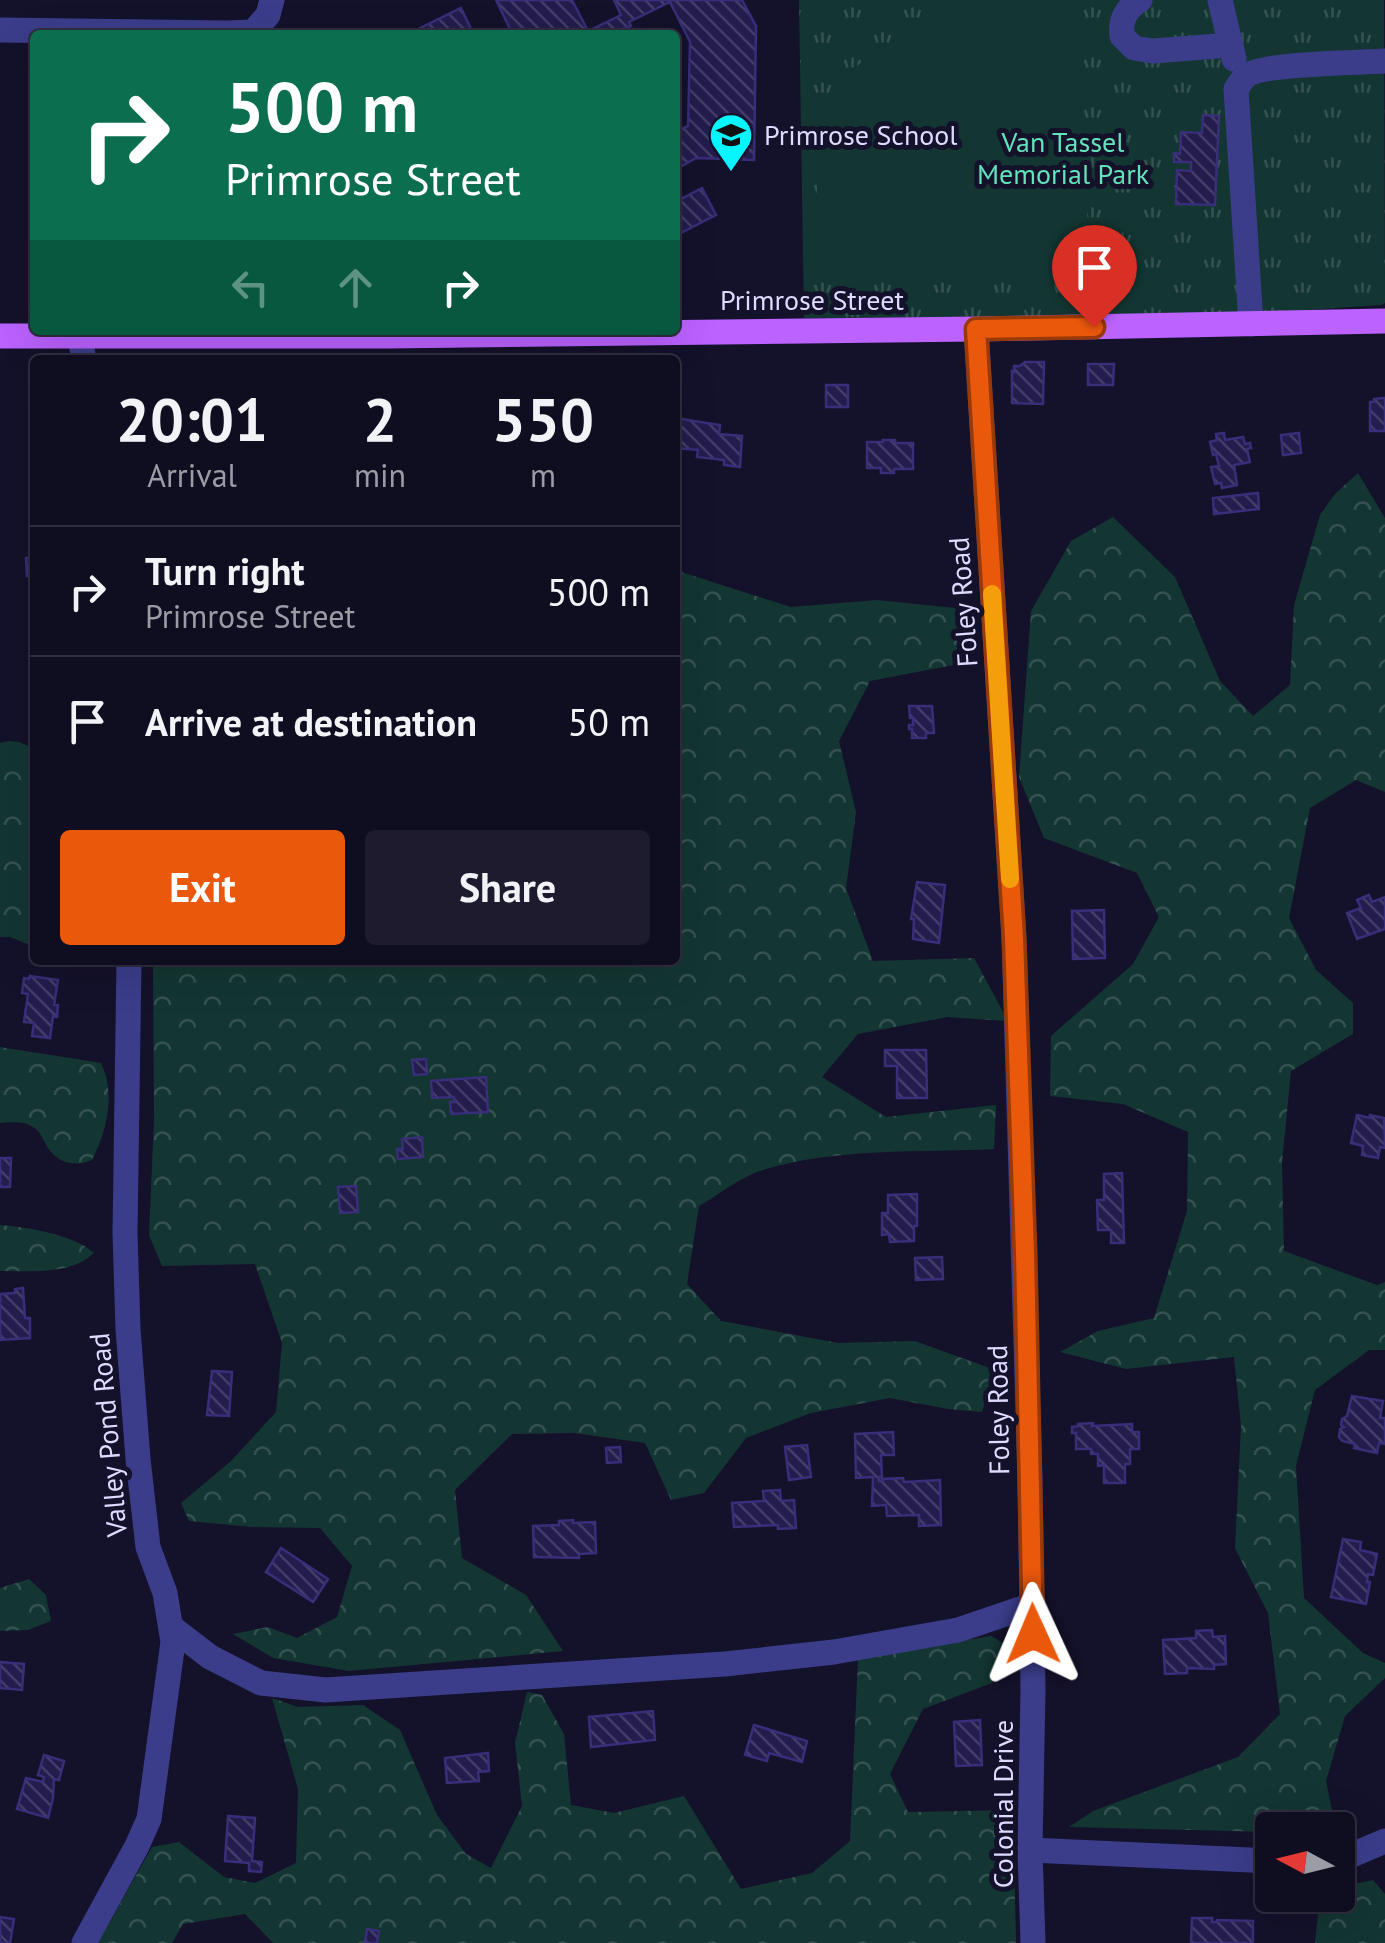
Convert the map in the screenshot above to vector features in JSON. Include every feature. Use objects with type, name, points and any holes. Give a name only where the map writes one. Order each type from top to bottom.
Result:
[{"type":"main road","name":"Primrose Street","points":[[680,331],[1385,320]]},
{"type":"main road","name":"Primrose Street","points":[[0,336],[82,349],[350,335]]},
{"type":"street","points":[[254,30],[268,15],[272,0]]},
{"type":"street","points":[[1140,0],[1122,22],[1122,36],[1134,48],[1153,51],[1231,46]]},
{"type":"street","points":[[1220,0],[1240,82],[1251,324]]},
{"type":"street","points":[[0,30],[30,30]]},
{"type":"street","points":[[1240,82],[1254,72],[1295,66],[1385,61]]},
{"type":"street","name":"Foley Road","points":[[976,329],[1014,938],[1032,1606]]},
{"type":"street","name":"Valley Pond Road","points":[[84,1943],[149,1819],[173,1642],[165,1593],[148,1547],[128,1329],[129,965]]},
{"type":"street","points":[[171,1627],[210,1657],[262,1682],[326,1690],[725,1664],[834,1652],[958,1630],[1032,1606]]},
{"type":"street","name":"Colonial Drive","points":[[1032,1606],[1030,1850],[1034,1943]]},
{"type":"street","points":[[1355,1854],[1385,1841]]},
{"type":"street","points":[[1030,1850],[1255,1860]]},
{"type":"green space","name":"Van Tassel Memorial Park","points":[[799,0],[1384,0],[1385,303],[1180,315],[804,318]]},
{"type":"green space","points":[[951,0],[1075,0],[1089,246],[1059,275],[811,268],[818,177],[851,70]]},
{"type":"green space","points":[[1358,473],[1385,518],[1385,792],[1356,780],[1310,808],[1289,918],[1316,970],[1353,1003],[1353,1034],[1291,1071],[1282,1163],[1284,1251],[1377,1285],[1385,1282],[1385,1350],[1369,1350],[1315,1390],[1296,1466],[1304,1598],[1363,1653],[1385,1663],[1385,1678],[1345,1716],[1326,1781],[1332,1812],[1255,1812],[1255,1832],[1069,1827],[1093,1811],[1238,1757],[1280,1714],[1268,1613],[1235,1548],[1241,1426],[1234,1357],[1126,1369],[1060,1352],[1098,1331],[1154,1318],[1187,1211],[1188,1132],[1123,1104],[1050,1096],[1051,1036],[1133,964],[1159,917],[1137,873],[1044,838],[1019,777],[1031,611],[1071,541],[1113,517],[1175,577],[1220,681],[1253,716],[1290,685],[1294,605],[1320,515]]},
{"type":"green space","points":[[680,572],[791,607],[877,600],[965,609],[959,664],[870,681],[839,741],[856,812],[846,888],[873,961],[974,958],[1008,1021],[947,1017],[858,1034],[822,1077],[886,1117],[996,1105],[994,1149],[817,1158],[752,1174],[699,1206],[687,1284],[721,1321],[838,1343],[915,1341],[995,1370],[982,1412],[890,1398],[811,1413],[746,1438],[704,1493],[671,1500],[645,1443],[574,1433],[512,1434],[455,1490],[462,1558],[526,1595],[563,1651],[349,1671],[273,1658],[233,1634],[268,1627],[297,1638],[337,1617],[352,1566],[320,1528],[189,1521],[181,1503],[231,1461],[276,1412],[282,1343],[255,1264],[162,1266],[149,1235],[154,1120],[153,965],[680,965]]},
{"type":"green space","points":[[19,742],[30,747],[30,945],[0,937],[0,743]]},
{"type":"green space","points":[[0,1047],[101,1063],[108,1087],[108,1112],[92,1160],[62,1161],[33,1127],[0,1123]]},
{"type":"green space","points":[[0,1225],[63,1237],[94,1253],[62,1268],[0,1271]]},
{"type":"green space","points":[[29,1579],[46,1595],[51,1621],[28,1630],[0,1631],[0,1588]]},
{"type":"green space","points":[[991,1636],[1010,1647],[992,1683],[923,1709],[890,1774],[908,1812],[1013,1810],[1016,1943],[273,1943],[245,1914],[183,1924],[172,1943],[98,1943],[152,1847],[179,1842],[224,1877],[255,1883],[296,1863],[298,1789],[272,1698],[298,1707],[363,1705],[400,1730],[437,1815],[466,1854],[491,1868],[522,1806],[515,1743],[527,1692],[542,1695],[564,1734],[571,1805],[614,1813],[684,1796],[741,1889],[812,1873],[850,1841],[858,1658]]},
{"type":"green space","points":[[1373,1880],[1385,1894],[1385,1943],[1315,1943],[1318,1912],[1355,1912],[1355,1884]]},
{"type":"building","points":[[496,0],[572,0],[587,30],[511,30]]},
{"type":"building","points":[[614,0],[742,0],[756,26],[754,160],[696,158],[680,167],[680,130],[688,126],[690,42],[670,2],[629,22],[631,26],[590,30],[621,15]]},
{"type":"building","points":[[461,8],[472,30],[416,30]]},
{"type":"building","points":[[1203,115],[1219,116],[1215,205],[1176,204],[1177,170],[1191,171],[1191,162],[1174,162],[1174,153],[1180,154],[1181,132],[1202,133]]},
{"type":"building","points":[[702,188],[716,215],[680,233],[680,199]]},
{"type":"building","points":[[1025,362],[1044,362],[1043,404],[1012,403],[1012,371]]},
{"type":"building","points":[[1088,364],[1114,364],[1113,385],[1088,385]]},
{"type":"building","points":[[826,385],[848,385],[848,407],[826,407]]},
{"type":"building","points":[[1385,398],[1385,431],[1370,431],[1370,402]]},
{"type":"building","points":[[680,419],[720,425],[719,434],[742,436],[740,467],[724,465],[724,460],[697,457],[698,450],[680,448]]},
{"type":"building","points":[[1224,433],[1225,440],[1243,437],[1251,448],[1247,449],[1250,462],[1234,465],[1237,485],[1222,488],[1221,483],[1215,484],[1211,467],[1219,466],[1210,442],[1217,440],[1216,434]]},
{"type":"building","points":[[1299,433],[1301,453],[1283,455],[1281,435]]},
{"type":"building","points":[[867,442],[913,443],[913,469],[881,473],[881,468],[867,468]]},
{"type":"building","points":[[1258,493],[1259,509],[1214,514],[1213,498]]},
{"type":"building","points":[[26,558],[30,558],[30,576],[27,576]]},
{"type":"building","points":[[909,706],[932,706],[934,733],[926,733],[926,738],[912,738]]},
{"type":"building","points":[[917,882],[945,885],[939,943],[913,939],[911,919]]},
{"type":"building","points":[[1369,895],[1372,902],[1385,897],[1385,929],[1357,939],[1347,913],[1361,908],[1357,900]]},
{"type":"building","points":[[1104,910],[1105,958],[1073,959],[1072,911]]},
{"type":"building","points":[[24,978],[58,980],[54,1005],[58,1005],[57,1017],[53,1016],[50,1038],[32,1036],[34,1023],[24,1022],[28,994],[22,993]]},
{"type":"building","points":[[885,1050],[926,1050],[927,1098],[897,1098],[897,1066],[885,1066]]},
{"type":"building","points":[[426,1059],[427,1074],[414,1075],[412,1060]]},
{"type":"building","points":[[486,1077],[488,1112],[451,1114],[450,1102],[455,1102],[454,1097],[432,1098],[431,1081]]},
{"type":"building","points":[[1357,1115],[1384,1118],[1385,1148],[1380,1147],[1378,1158],[1362,1155],[1363,1146],[1351,1143]]},
{"type":"building","points":[[422,1137],[423,1157],[398,1159],[402,1139]]},
{"type":"building","points":[[0,1158],[11,1158],[10,1187],[0,1187]]},
{"type":"building","points":[[1122,1173],[1124,1243],[1111,1243],[1111,1230],[1098,1230],[1097,1200],[1104,1200],[1104,1174]]},
{"type":"building","points":[[356,1186],[358,1212],[340,1213],[338,1187]]},
{"type":"building","points":[[917,1194],[914,1241],[890,1242],[889,1234],[882,1235],[882,1213],[888,1213],[888,1195]]},
{"type":"building","points":[[942,1257],[943,1279],[916,1280],[915,1258]]},
{"type":"building","points":[[23,1288],[30,1338],[0,1340],[0,1294]]},
{"type":"building","points":[[212,1371],[232,1372],[229,1416],[207,1415]]},
{"type":"building","points":[[1352,1396],[1383,1401],[1380,1418],[1385,1418],[1385,1444],[1379,1443],[1377,1453],[1354,1448],[1355,1444],[1339,1437]]},
{"type":"building","points":[[1093,1423],[1092,1426],[1132,1424],[1132,1432],[1139,1432],[1139,1449],[1130,1449],[1130,1464],[1125,1464],[1125,1483],[1104,1483],[1104,1465],[1098,1466],[1098,1454],[1091,1454],[1091,1449],[1076,1449],[1072,1427]]},
{"type":"building","points":[[893,1432],[894,1455],[881,1455],[879,1481],[940,1480],[941,1525],[919,1526],[919,1515],[887,1516],[886,1505],[872,1506],[873,1477],[856,1478],[855,1434]]},
{"type":"building","points":[[807,1445],[811,1477],[789,1480],[785,1447]]},
{"type":"building","points":[[620,1447],[621,1462],[607,1463],[606,1448]]},
{"type":"building","points":[[780,1490],[781,1501],[794,1500],[796,1528],[734,1527],[732,1503],[764,1501],[763,1491]]},
{"type":"building","points":[[573,1520],[595,1522],[596,1553],[579,1554],[579,1558],[534,1557],[533,1526]]},
{"type":"building","points":[[1343,1539],[1361,1542],[1360,1550],[1377,1554],[1373,1575],[1368,1574],[1366,1604],[1331,1597]]},
{"type":"building","points":[[281,1548],[328,1579],[313,1602],[266,1572]]},
{"type":"building","points":[[1212,1630],[1213,1637],[1225,1636],[1226,1664],[1165,1674],[1163,1640],[1196,1638],[1196,1631]]},
{"type":"building","points":[[0,1662],[24,1664],[22,1690],[0,1688]]},
{"type":"building","points":[[653,1711],[655,1740],[591,1747],[589,1717]]},
{"type":"building","points":[[980,1720],[982,1765],[956,1766],[954,1722]]},
{"type":"building","points":[[754,1725],[807,1741],[802,1762],[769,1753],[767,1761],[745,1755]]},
{"type":"building","points":[[488,1753],[489,1771],[478,1772],[479,1781],[447,1783],[445,1758]]},
{"type":"building","points":[[44,1755],[64,1761],[59,1780],[54,1779],[48,1818],[17,1809],[26,1778],[43,1782],[44,1777],[38,1775]]},
{"type":"building","points":[[228,1816],[255,1818],[252,1861],[262,1862],[261,1872],[249,1871],[249,1863],[225,1861]]},
{"type":"building","points":[[0,1917],[14,1919],[10,1943],[0,1943]]},
{"type":"building","points":[[1192,1918],[1212,1918],[1212,1922],[1253,1921],[1253,1943],[1191,1943]]},
{"type":"building","points":[[367,1929],[379,1931],[377,1943],[365,1943]]},
{"type":"slow traffic","points":[[992,594],[1010,879]]},
{"type":"place","name":"Primrose School","points":[[731,173]]},
{"type":"route","points":[[1033,1634],[1014,938],[976,329],[1094,327]]}]
